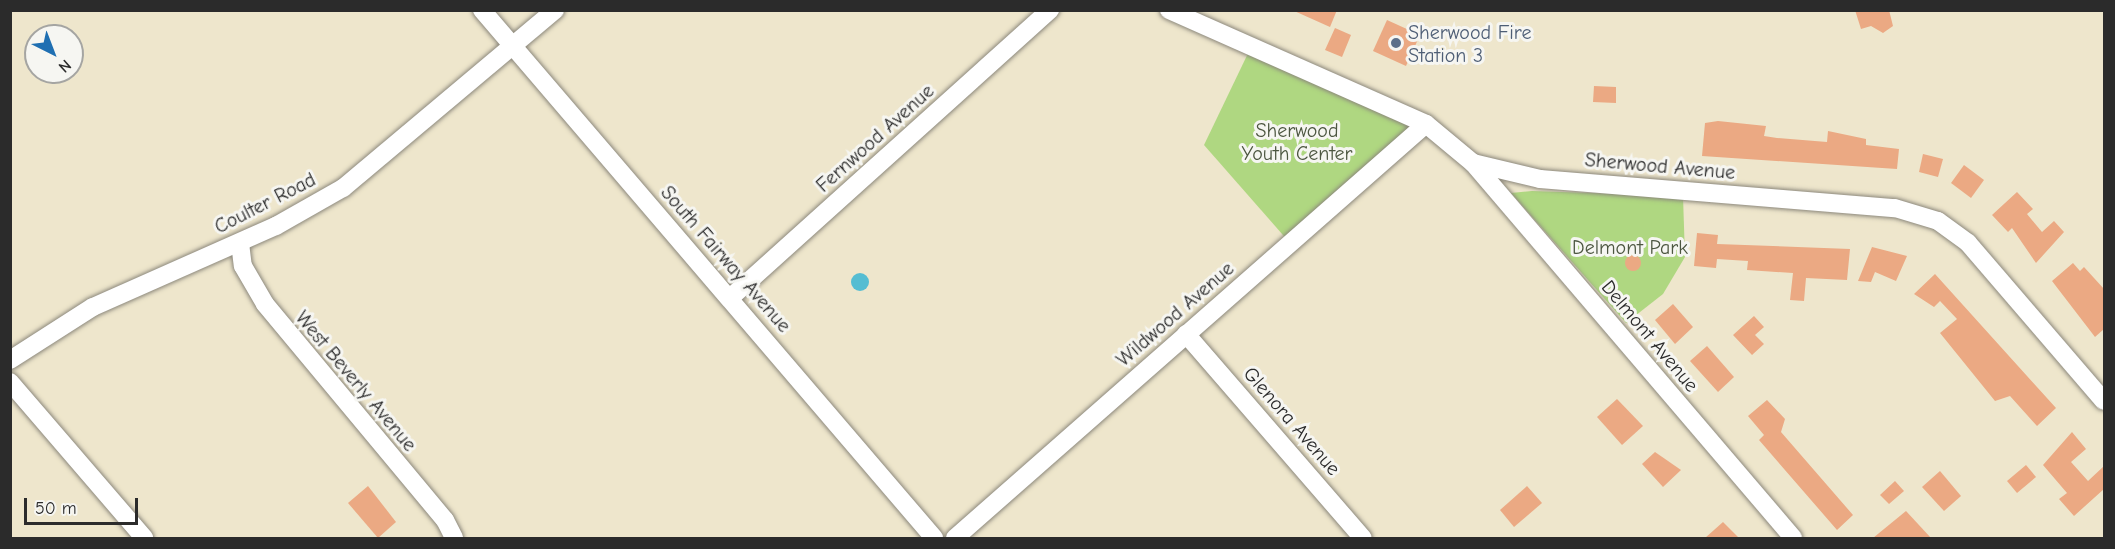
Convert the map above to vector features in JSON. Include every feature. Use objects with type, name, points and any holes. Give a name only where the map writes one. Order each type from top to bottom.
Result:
[{"type":"street","name":"South Fairway Avenue","points":[[482,10],[934,538]]},
{"type":"street","points":[[514,47],[555,10]]},
{"type":"street","name":"Fernwood Avenue","points":[[730,298],[1050,10]]},
{"type":"street","name":"Sherwood Avenue","points":[[1170,10],[1426,124],[1473,163],[1540,179],[1917,212],[1968,243],[2104,401]]},
{"type":"street","name":"Coulter Road","points":[[10,360],[93,307],[240,243],[343,188],[514,47]]},
{"type":"street","name":"Wildwood Avenue","points":[[955,538],[1426,124]]},
{"type":"street","name":"Delmont Avenue","points":[[1473,163],[1793,538]]},
{"type":"street","name":"West Beverly Avenue","points":[[240,243],[243,266],[271,312],[446,520],[454,538]]},
{"type":"street","name":"Glenora Avenue","points":[[1186,334],[1363,538]]},
{"type":"street","points":[[10,382],[144,538]]},
{"type":"green space","name":"Sherwood Youth Center","points":[[1252,45],[1426,124],[1290,243],[1204,145]]},
{"type":"green space","name":"Delmont Park","points":[[1532,191],[1683,196],[1685,257],[1663,294],[1626,323],[1511,193]]},
{"type":"water","points":[[860,273],[867,275],[869,282],[867,289],[860,291],[853,289],[851,282],[853,275]]},
{"type":"building","points":[[1292,10],[1337,10],[1330,27]]},
{"type":"building","points":[[1855,10],[1889,10],[1893,26],[1883,33],[1871,26],[1861,29]]},
{"type":"building","points":[[1387,20],[1420,35],[1406,66],[1373,51]]},
{"type":"building","points":[[1335,28],[1351,35],[1342,57],[1325,50]]},
{"type":"building","points":[[1594,86],[1616,87],[1616,103],[1593,102]]},
{"type":"building","points":[[1718,121],[1766,126],[1764,136],[1777,138],[1827,142],[1828,131],[1866,139],[1866,145],[1899,149],[1897,169],[1702,156],[1705,123]]},
{"type":"building","points":[[1923,154],[1943,159],[1938,177],[1919,172]]},
{"type":"building","points":[[1964,165],[1984,180],[1971,198],[1951,183]]},
{"type":"building","points":[[2017,192],[2033,209],[2027,214],[2042,232],[2054,221],[2064,232],[2036,263],[2012,228],[2008,232],[1992,215]]},
{"type":"building","points":[[1697,233],[1718,235],[1717,244],[1850,249],[1847,280],[1806,278],[1804,301],[1790,300],[1793,273],[1747,270],[1748,261],[1717,259],[1716,268],[1694,266]]},
{"type":"building","points":[[1872,247],[1907,256],[1896,281],[1875,272],[1871,282],[1858,281]]},
{"type":"building","points":[[1633,255],[1639,257],[1641,263],[1639,269],[1633,271],[1627,269],[1625,263],[1627,257]]},
{"type":"building","points":[[2073,263],[2080,271],[2084,267],[2104,289],[2104,329],[2095,337],[2052,281]]},
{"type":"building","points":[[1935,274],[2056,408],[2037,426],[2010,396],[1995,401],[1940,333],[1957,319],[1940,301],[1934,307],[1914,294]]},
{"type":"building","points":[[1673,304],[1693,327],[1675,344],[1655,320]]},
{"type":"building","points":[[1754,316],[1764,327],[1755,335],[1764,344],[1752,355],[1733,335]]},
{"type":"building","points":[[1707,346],[1734,377],[1718,392],[1690,361]]},
{"type":"building","points":[[1617,399],[1643,426],[1622,445],[1597,417]]},
{"type":"building","points":[[1767,400],[1785,419],[1781,432],[1853,515],[1837,530],[1759,440],[1764,435],[1748,416]]},
{"type":"building","points":[[2072,432],[2086,449],[2071,462],[2088,481],[2104,466],[2104,489],[2074,516],[2059,499],[2067,493],[2043,465]]},
{"type":"building","points":[[1655,452],[1681,470],[1663,487],[1642,464]]},
{"type":"building","points":[[2026,465],[2036,477],[2017,493],[2007,481]]},
{"type":"building","points":[[1940,471],[1961,496],[1944,511],[1922,487]]},
{"type":"building","points":[[1895,481],[1904,491],[1889,504],[1880,495]]},
{"type":"building","points":[[368,486],[396,522],[378,538],[348,503]]},
{"type":"building","points":[[1527,486],[1542,503],[1514,527],[1500,510]]},
{"type":"building","points":[[1906,511],[1931,538],[1873,538]]},
{"type":"building","points":[[1723,522],[1739,538],[1705,538]]},
{"type":"place","name":"Sherwood Fire Station 3","points":[[1396,43]]}]
